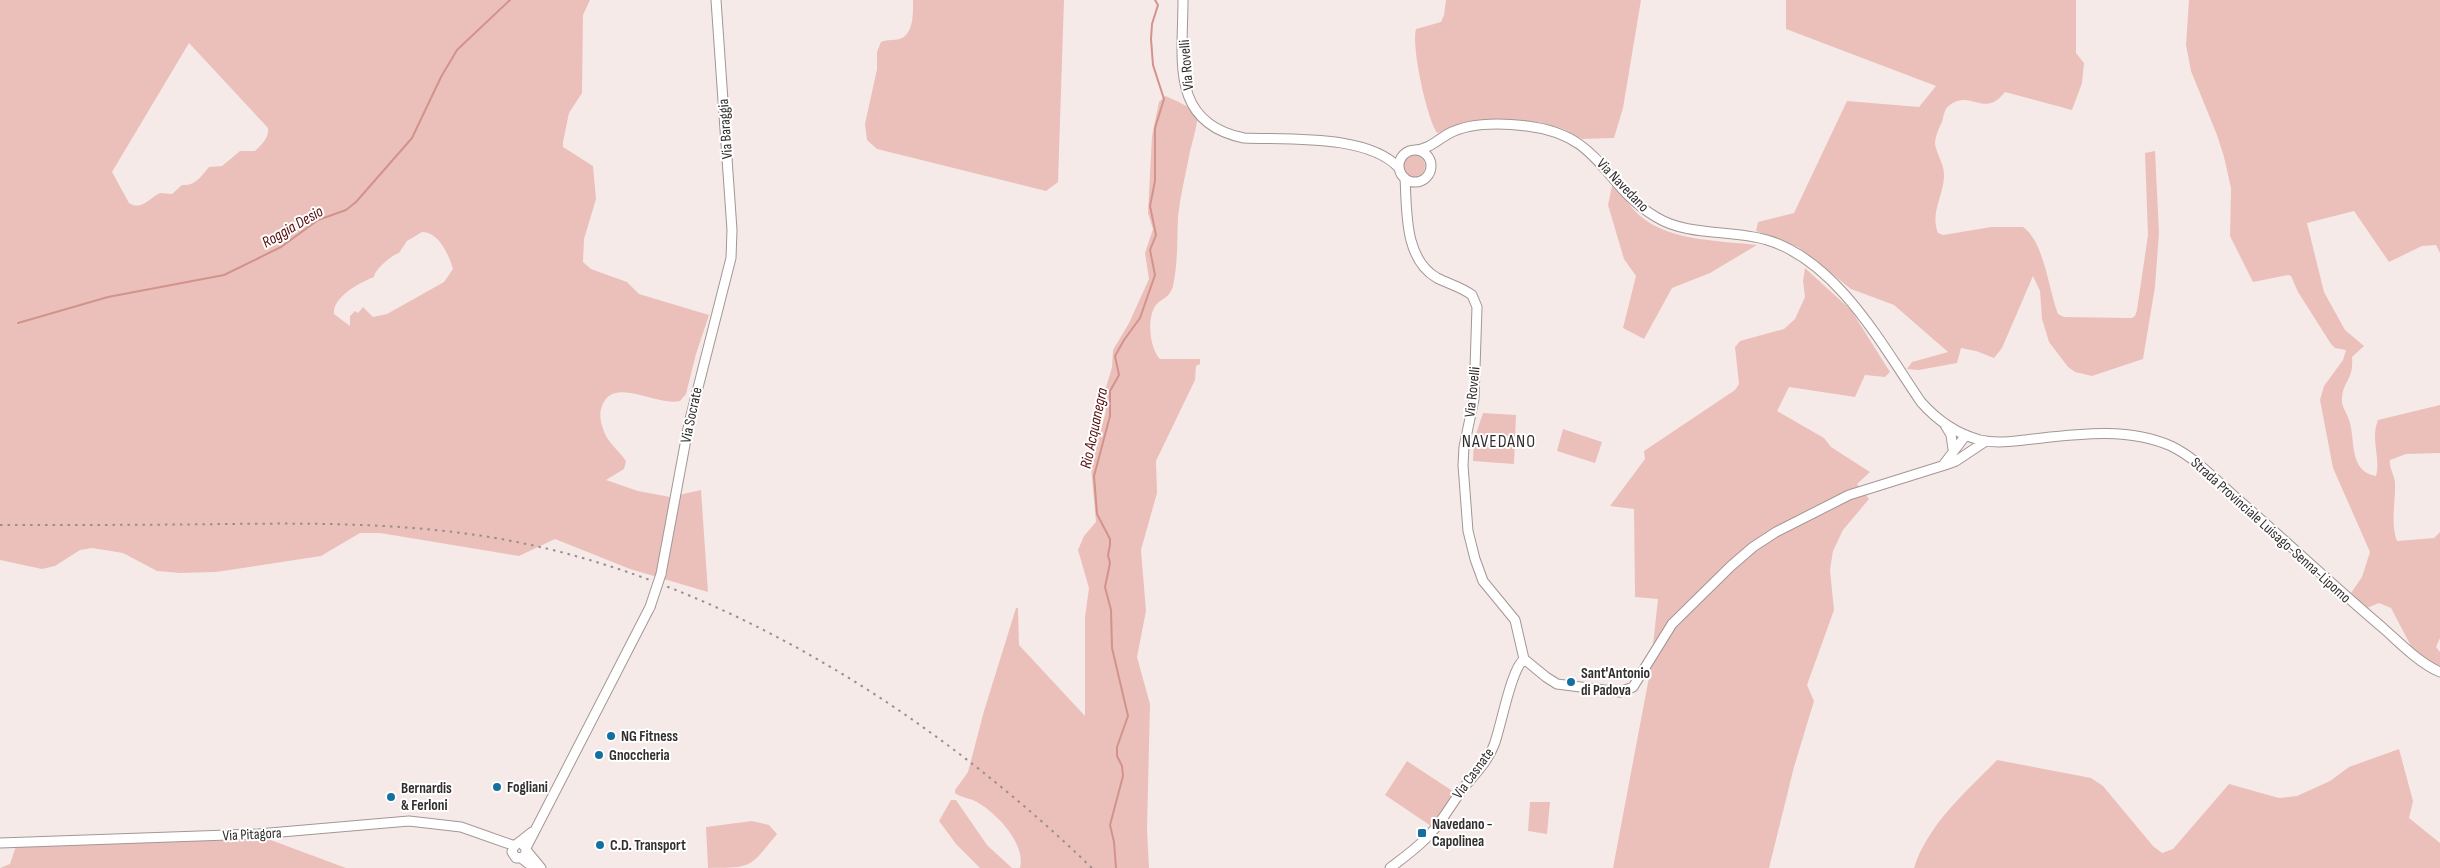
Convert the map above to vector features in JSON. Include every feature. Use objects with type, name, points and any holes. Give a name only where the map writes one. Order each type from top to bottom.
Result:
[{"type":"street","name":"Via Baraggia","points":[[716,0],[732,230],[731,258]]},
{"type":"street","name":"Via Rovelli","points":[[1184,0],[1183,62],[1186,87],[1194,108],[1209,125],[1230,135],[1244,138],[1348,143],[1366,147],[1383,155],[1399,168]]},
{"type":"street","name":"Via Navedano","points":[[1410,152],[1430,147],[1442,138],[1459,130],[1487,125],[1528,126],[1560,133],[1572,139],[1597,158],[1633,200],[1655,217],[1682,228],[1766,239],[1781,245],[1810,263],[1849,300],[1921,402],[1931,414],[1944,423]]},
{"type":"street","points":[[1406,201],[1409,192],[1428,174],[1433,152],[1442,138]]},
{"type":"street","name":"Via Rovelli","points":[[1383,155],[1399,156],[1410,152]]},
{"type":"street","points":[[1419,181],[1413,182],[1405,178],[1399,168],[1401,158],[1410,152],[1425,154],[1430,164]]},
{"type":"street","name":"Via Rovelli","points":[[1405,178],[1411,241],[1421,262],[1437,277],[1466,290],[1475,300],[1477,307],[1474,398],[1464,447],[1463,465],[1466,514],[1479,572],[1489,590],[1515,620],[1524,658]]},
{"type":"street","name":"Via Socrate","points":[[520,850],[534,830],[650,607],[661,574],[689,423],[731,258]]},
{"type":"street","points":[[1944,423],[1986,441]]},
{"type":"street","points":[[1944,423],[1952,435],[1953,449]]},
{"type":"street","points":[[1940,466],[1950,458],[1953,449],[1966,434]]},
{"type":"street","points":[[1966,434],[1966,453]]},
{"type":"street","name":"Strada Provinciale Luisago-Senna-Lipomo","points":[[1986,441],[1999,442],[2054,437],[2127,434],[2170,446],[2187,456],[2268,525],[2329,582],[2407,649],[2440,672]]},
{"type":"street","points":[[1524,658],[1546,677],[1558,684],[1620,692],[1627,690],[1633,687],[1641,677],[1672,624],[1753,547],[1776,532],[1849,495],[1956,460],[1986,441]]},
{"type":"street","name":"Via Casnate","points":[[1390,868],[1420,845],[1433,832],[1448,808],[1485,760],[1493,747],[1511,687],[1520,662],[1524,658]]},
{"type":"street","name":"Via Pitagora","points":[[0,843],[258,834],[409,822],[461,827],[520,850],[534,868]]},
{"type":"street","points":[[520,850],[541,868]]},
{"type":"shaded area","points":[[0,0],[590,0],[583,15],[582,93],[569,113],[563,142],[563,147],[593,166],[596,199],[584,239],[583,262],[591,269],[627,282],[639,294],[709,315],[696,354],[686,394],[680,401],[670,402],[625,392],[616,393],[608,397],[602,406],[600,418],[606,436],[626,461],[624,469],[606,480],[638,491],[670,497],[701,490],[708,592],[630,569],[555,539],[519,556],[380,533],[360,533],[321,556],[216,572],[180,573],[157,571],[123,553],[92,548],[80,550],[55,566],[42,569],[0,560]],"holes":[[[189,43],[268,128],[267,135],[255,151],[240,151],[222,166],[209,167],[195,182],[182,185],[172,194],[160,193],[142,205],[134,205],[129,203],[112,172]],[[422,232],[428,233],[438,240],[449,257],[453,269],[444,282],[387,314],[373,317],[363,307],[358,313],[355,311],[350,316],[350,326],[334,314],[335,308],[342,296],[355,286],[374,277],[381,266],[388,259],[399,253],[407,241]]]},
{"type":"shaded area","points":[[913,0],[1064,0],[1058,182],[1046,191],[877,149],[867,140],[865,124],[877,69],[877,52],[881,42],[902,38],[909,31],[912,21]]},
{"type":"shaded area","points":[[1446,0],[1641,0],[1623,108],[1614,138],[1582,139],[1564,129],[1539,122],[1484,119],[1437,133],[1429,113],[1421,82],[1415,38],[1416,29],[1441,22]]},
{"type":"shaded area","points":[[1786,0],[2076,0],[2076,53],[2084,63],[2082,83],[2072,110],[2005,92],[1997,100],[1990,103],[1984,104],[1964,100],[1958,101],[1946,108],[1935,141],[1944,173],[1936,212],[1936,226],[1938,233],[1943,235],[1991,227],[2023,227],[2036,243],[2041,255],[2058,314],[2064,317],[2132,318],[2137,310],[2148,235],[2145,153],[2155,151],[2159,233],[2155,287],[2143,359],[2092,376],[2075,372],[2068,367],[2049,342],[2042,319],[2040,291],[2033,276],[2002,348],[1994,358],[1961,348],[1957,363],[1919,370],[1907,369],[1912,362],[1948,352],[1894,305],[1851,289],[1798,247],[1756,231],[1758,222],[1794,213],[1847,101],[1919,107],[1936,86],[1786,29]]},
{"type":"shaded area","points":[[2189,0],[2440,0],[2440,253],[2436,245],[2422,246],[2389,262],[2354,211],[2307,223],[2324,292],[2345,330],[2364,346],[2352,357],[2350,376],[2344,388],[2342,398],[2342,404],[2351,428],[2355,454],[2361,468],[2367,473],[2376,476],[2375,435],[2378,420],[2440,405],[2440,453],[2406,454],[2390,460],[2390,463],[2395,482],[2394,527],[2397,541],[2434,538],[2440,532],[2440,638],[2436,647],[2440,652],[2440,669],[2412,648],[2391,608],[2379,603],[2367,608],[2351,593],[2362,577],[2370,552],[2333,468],[2320,400],[2324,386],[2343,360],[2346,350],[2335,348],[2331,344],[2298,292],[2291,276],[2253,282],[2230,236],[2231,188],[2224,157],[2191,71],[2186,45]]},
{"type":"shaded area","points":[[1165,96],[1191,110],[1197,116],[1197,119],[1178,217],[1175,277],[1170,293],[1156,305],[1153,311],[1150,333],[1154,348],[1160,359],[1200,359],[1200,364],[1196,366],[1195,380],[1156,461],[1157,493],[1141,550],[1146,611],[1137,657],[1150,704],[1147,829],[1149,868],[1020,868],[1021,858],[1014,839],[1001,821],[985,807],[958,795],[955,793],[955,790],[968,772],[984,711],[1016,608],[1018,608],[1019,645],[1085,716],[1085,617],[1089,588],[1078,550],[1084,536],[1096,522],[1091,466],[1106,411],[1104,394],[1112,367],[1113,350],[1129,323],[1149,279],[1145,253],[1153,229],[1148,213],[1152,136],[1159,102]]},
{"type":"shaded area","points":[[1414,155],[1424,162],[1425,166],[1418,176],[1414,177],[1404,170],[1403,166],[1410,156]]},
{"type":"shaded area","points":[[1613,181],[1633,209],[1645,220],[1659,228],[1691,238],[1757,245],[1710,273],[1672,288],[1644,339],[1623,328],[1636,276],[1624,259],[1608,205]]},
{"type":"shaded area","points":[[1805,268],[1851,310],[1890,372],[1885,377],[1865,375],[1855,397],[1789,387],[1777,411],[1824,438],[1831,447],[1870,472],[1857,484],[1869,499],[1843,530],[1833,551],[1830,570],[1834,610],[1807,685],[1814,701],[1794,767],[1769,868],[1613,868],[1650,672],[1658,599],[1635,597],[1634,509],[1610,506],[1645,459],[1644,451],[1735,390],[1739,384],[1735,347],[1740,341],[1784,329],[1795,319],[1805,297],[1803,281]]},
{"type":"shaded area","points":[[1483,413],[1516,415],[1514,464],[1473,461],[1474,440]]},
{"type":"shaded area","points":[[1563,429],[1602,442],[1595,463],[1557,451]]},
{"type":"shaded area","points":[[2399,749],[2413,801],[2409,818],[2440,843],[2440,868],[1914,868],[1920,852],[1938,823],[1997,760],[2091,778],[2103,786],[2153,846],[2162,853],[2173,849],[2229,784],[2279,798],[2297,796],[2330,781],[2349,767]]},
{"type":"shaded area","points":[[1407,761],[1454,792],[1431,826],[1385,795]]},
{"type":"shaded area","points":[[951,800],[956,800],[987,845],[1012,868],[980,868],[956,844],[939,821]]},
{"type":"shaded area","points":[[1530,802],[1550,802],[1547,834],[1528,831]]},
{"type":"shaded area","points":[[752,821],[769,825],[777,834],[761,854],[749,864],[742,866],[708,868],[706,827]]},
{"type":"shaded area","points":[[268,839],[346,868],[0,868],[10,864],[16,846]]},
{"type":"waterway","name":"Roggia Desio","points":[[18,323],[108,297],[224,275],[281,247],[318,220],[346,210],[356,202],[412,138],[441,77],[457,50],[510,0]]},
{"type":"waterway","name":"Rio Acquanegra","points":[[1116,868],[1114,842],[1110,825],[1123,776],[1122,766],[1117,756],[1117,747],[1128,716],[1112,648],[1111,610],[1105,587],[1110,563],[1108,555],[1110,539],[1097,514],[1094,476],[1110,416],[1110,391],[1119,375],[1115,356],[1140,318],[1155,275],[1150,250],[1156,235],[1150,206],[1155,181],[1155,128],[1164,99],[1153,65],[1152,24],[1158,5],[1155,0]]},
{"type":"railway","points":[[0,525],[291,524],[419,528],[483,536],[568,554],[651,580],[732,615],[812,656],[888,703],[960,754],[1028,810],[1092,868]]},
{"type":"place","name":"Sant'Antonio di Padova","points":[[1571,682]]},
{"type":"place","name":"NG Fitness","points":[[611,736]]},
{"type":"place","name":"Gnoccheria","points":[[599,755]]},
{"type":"place","name":"Fogliani","points":[[497,787]]},
{"type":"place","name":"Bernardis & Ferloni","points":[[391,797]]},
{"type":"place","name":"Navedano - Capolinea","points":[[1422,833]]},
{"type":"place","name":"C.D. Transport","points":[[600,845]]},
{"type":"district","name":"NAVEDANO","points":[[1499,441]]}]
